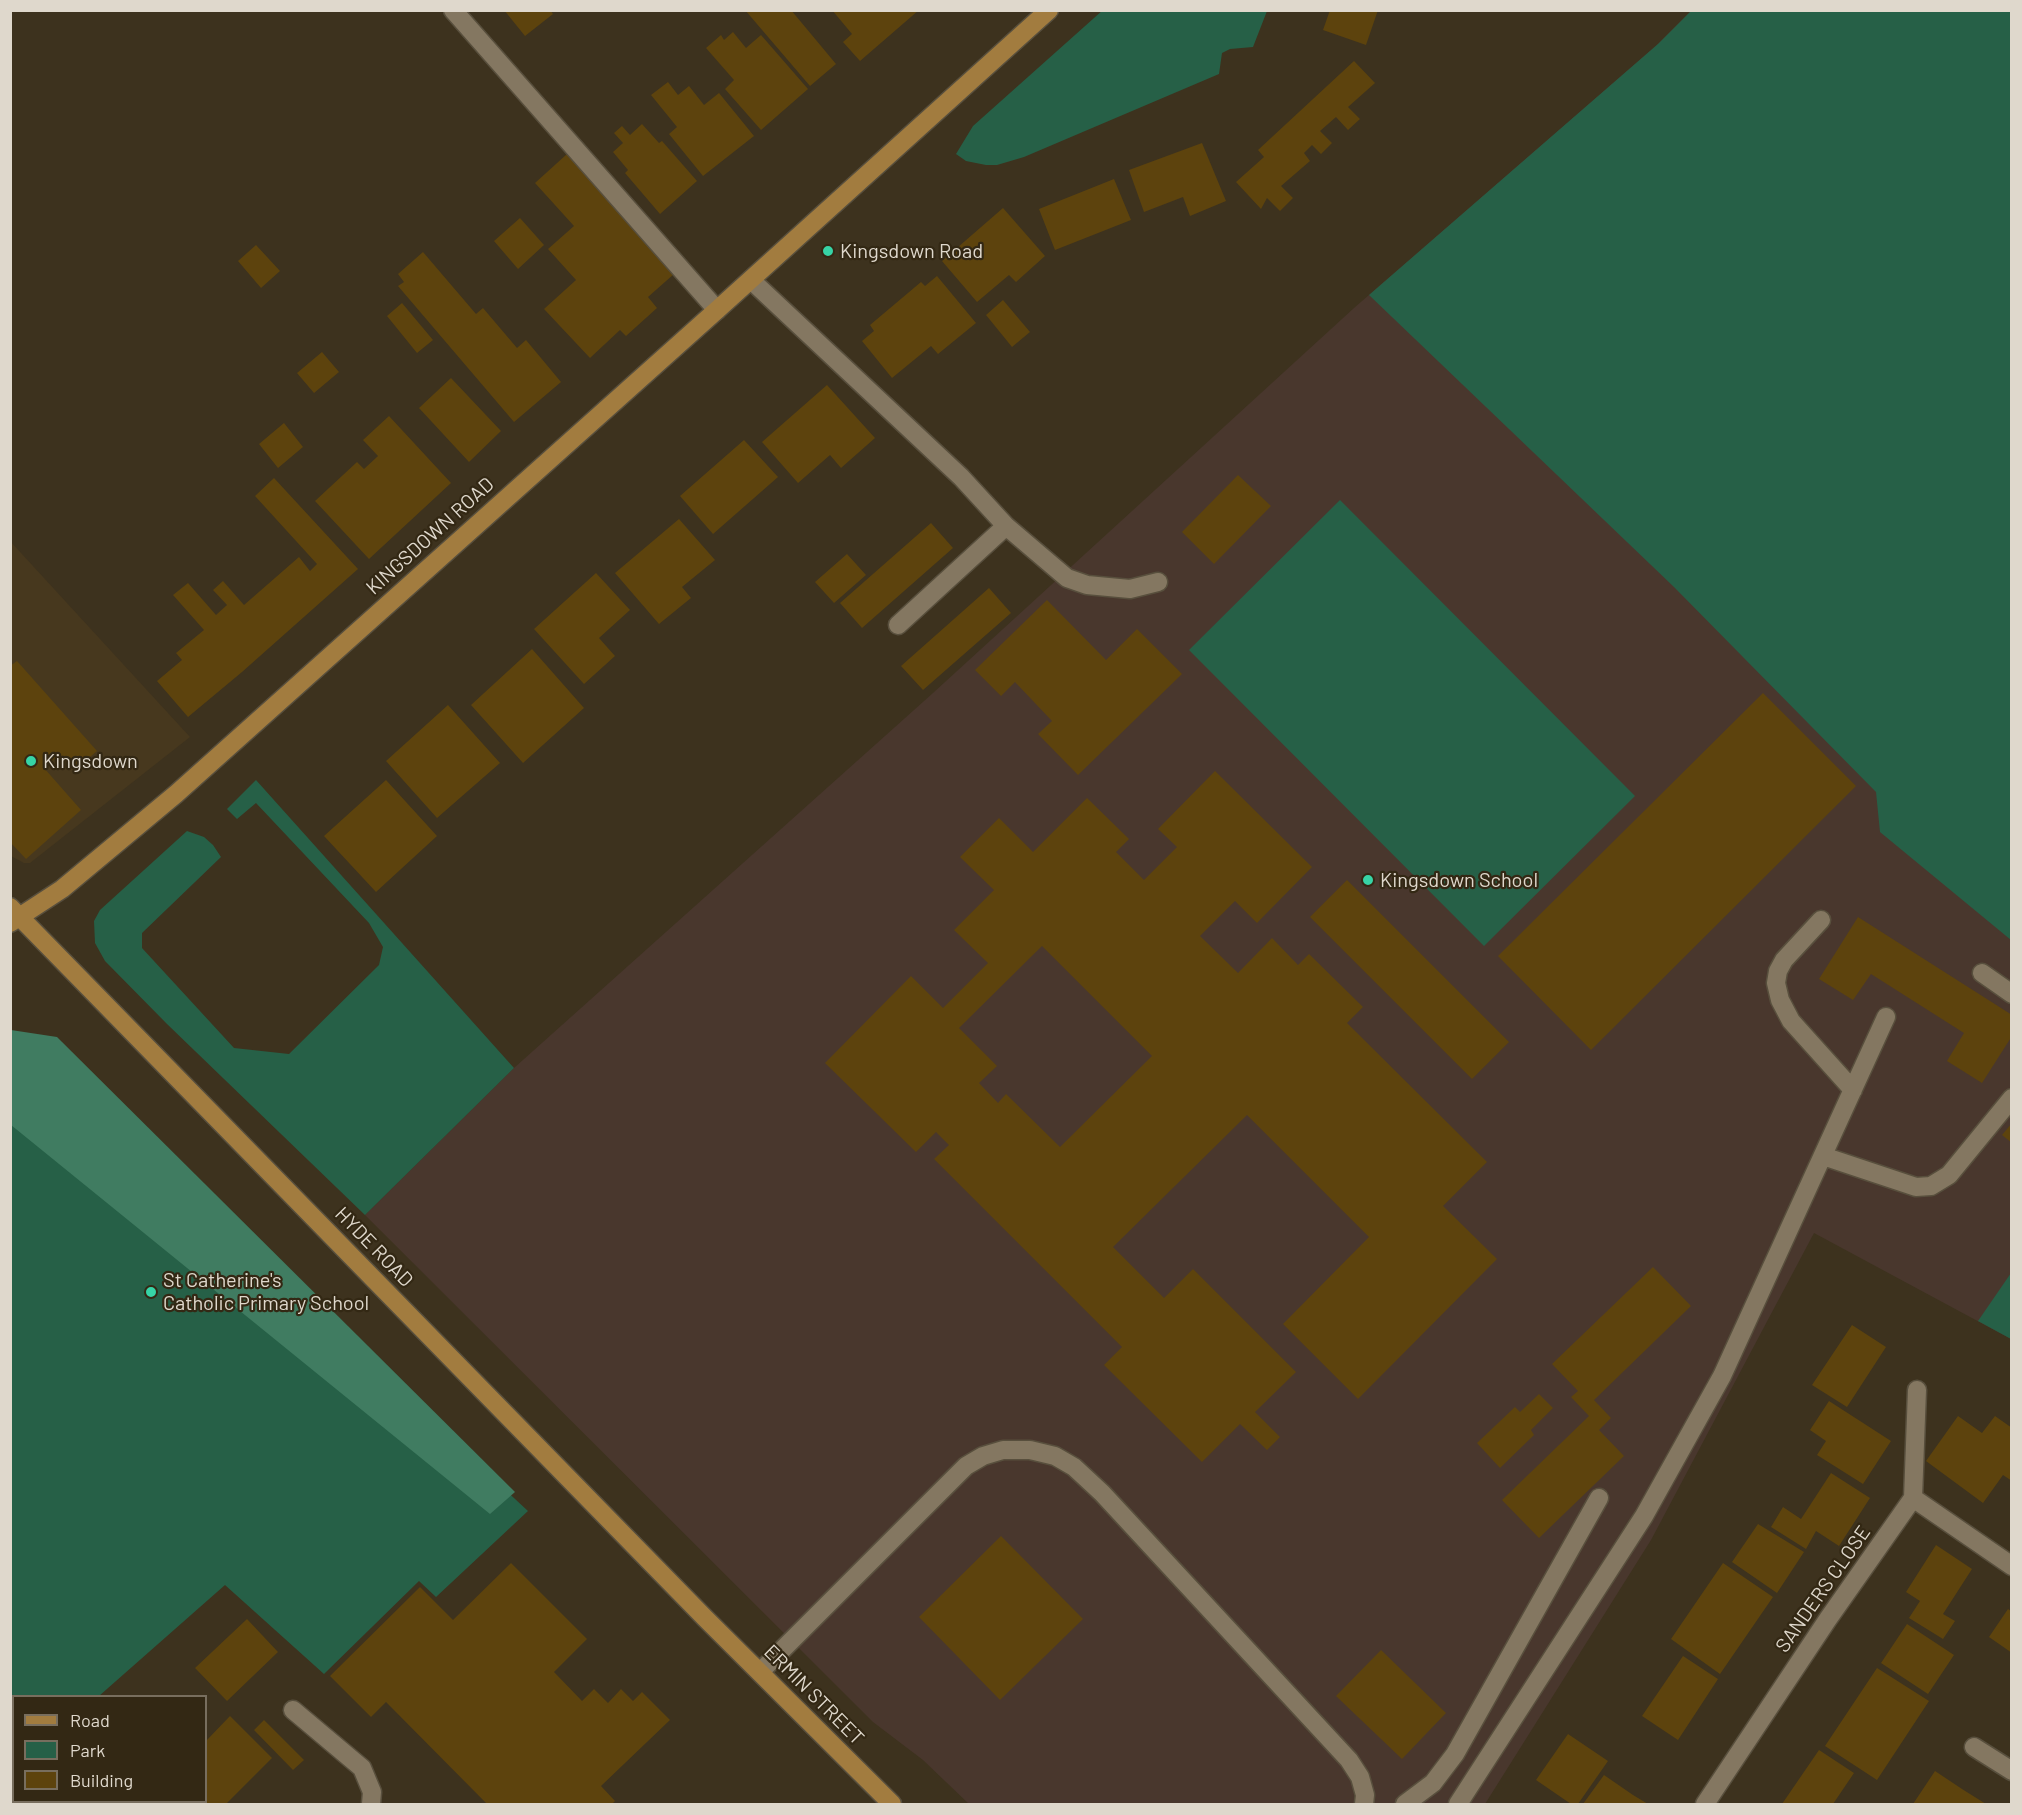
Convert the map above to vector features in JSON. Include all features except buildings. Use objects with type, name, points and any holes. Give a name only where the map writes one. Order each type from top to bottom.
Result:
[{"type":"main road","name":"KINGSDOWN ROAD","points":[[14,916],[62,889],[176,794],[1049,10]]},
{"type":"main road","name":"HYDE ROAD","points":[[14,916],[705,1618]]},
{"type":"main road","name":"ERMIN STREET","points":[[705,1618],[892,1804]]},
{"type":"street","points":[[453,10],[717,310]]},
{"type":"street","points":[[751,280],[961,477],[1006,526],[1067,578],[1087,585],[1130,589],[1158,582]]},
{"type":"street","points":[[898,625],[1006,526]]},
{"type":"street","points":[[1821,920],[1784,960],[1776,983],[1780,1000],[1791,1021],[1853,1090]]},
{"type":"street","points":[[1982,973],[2012,994]]},
{"type":"street","points":[[1458,1804],[1644,1516],[1722,1376],[1886,1017]]},
{"type":"street","points":[[1823,1156],[1916,1186],[1931,1186],[1949,1175],[2012,1098]]},
{"type":"street","points":[[1917,1390],[1913,1498],[2012,1566]]},
{"type":"street","points":[[760,1672],[966,1466],[983,1456],[1003,1450],[1030,1450],[1055,1456],[1074,1467],[1102,1493],[1349,1760],[1360,1778],[1365,1795],[1364,1804]]},
{"type":"street","points":[[1405,1804],[1433,1783],[1455,1754],[1599,1498]]},
{"type":"street","name":"SANDERS CLOSE","points":[[1705,1804],[1828,1619],[1913,1498]]},
{"type":"street","points":[[293,1710],[362,1768],[372,1792],[370,1804]]},
{"type":"street","points":[[1974,1747],[2012,1771]]},
{"type":"shaded area","name":"Kingsdown School","points":[[1691,11],[2011,11],[2011,1339],[1814,1233],[1651,1540],[1485,1804],[969,1804],[923,1760],[873,1722],[365,1215],[514,1068],[933,693],[1354,308],[1658,44]]},
{"type":"shaded area","points":[[10,541],[190,737],[30,863],[24,863],[11,856]]},
{"type":"green space","points":[[1103,10],[1267,11],[1253,47],[1230,49],[1222,53],[1219,74],[1024,157],[997,165],[986,165],[966,161],[956,154],[973,126]]},
{"type":"green space","points":[[1691,11],[2011,11],[2011,940],[1880,832],[1876,792],[1674,587],[1369,295],[1658,44]]},
{"type":"green space","points":[[1340,500],[1635,796],[1484,946],[1189,650]]},
{"type":"green space","points":[[256,780],[514,1068],[365,1215],[167,1024],[105,961],[95,943],[94,921],[100,910],[187,831],[204,837],[221,857],[142,933],[142,948],[234,1048],[289,1054],[379,965],[383,947],[369,923],[256,803],[237,819],[227,809]]},
{"type":"green space","points":[[11,1030],[57,1037],[515,1492],[490,1514],[11,1125]]},
{"type":"green space","name":"St Catherine's Catholic Primary School","points":[[10,1061],[57,1074],[528,1511],[436,1597],[419,1581],[324,1674],[225,1585],[100,1695],[12,1695],[11,1774]]},
{"type":"green space","points":[[2011,1273],[2011,1339],[1978,1321]]},
{"type":"place","name":"Kingsdown Road","points":[[828,251]]},
{"type":"place","name":"Kingsdown","points":[[31,761]]},
{"type":"place","name":"Kingsdown School","points":[[1368,880]]},
{"type":"place","name":"St Catherine's Catholic Primary School","points":[[151,1292]]}]
